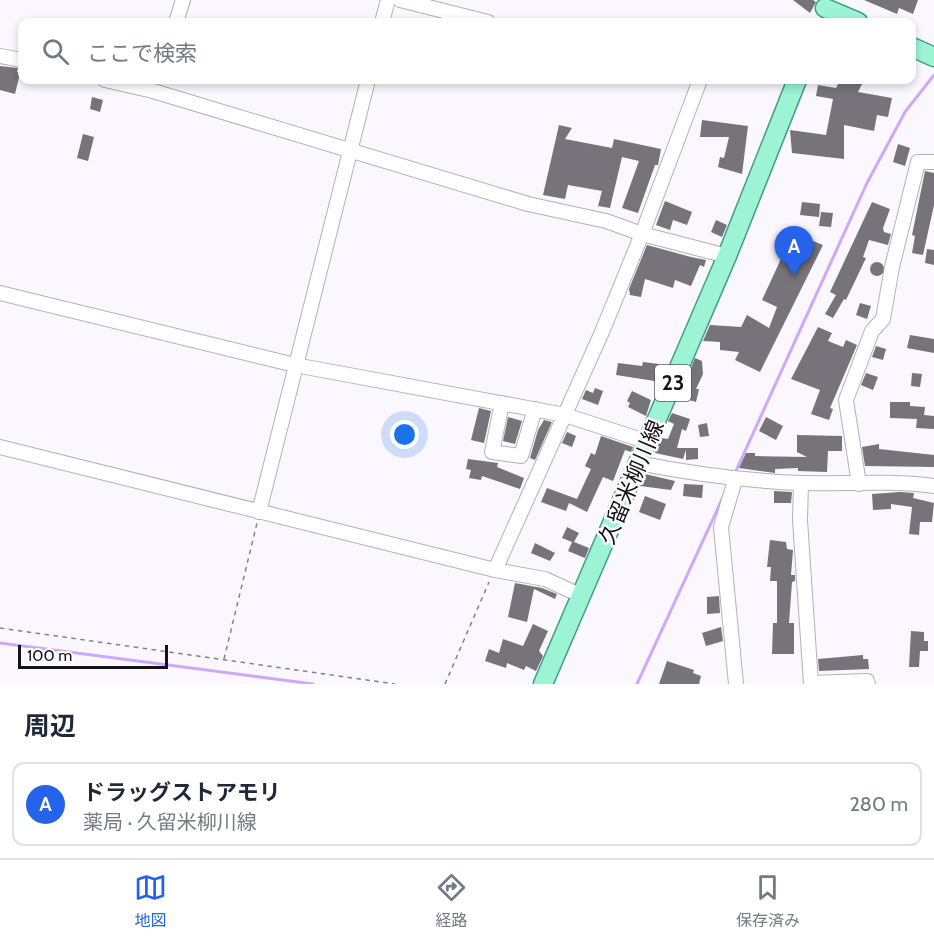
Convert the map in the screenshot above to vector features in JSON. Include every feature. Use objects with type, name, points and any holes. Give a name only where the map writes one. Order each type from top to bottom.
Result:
[{"type":"main road","points":[[824,10],[847,18]]},
{"type":"main road","name":"久留米柳川線","points":[[543,684],[728,256],[795,84]]},
{"type":"street","points":[[177,18],[183,0]]},
{"type":"street","points":[[383,18],[388,0]]},
{"type":"street","points":[[400,0],[472,18]]},
{"type":"street","points":[[0,56],[18,59]]},
{"type":"street","points":[[259,512],[367,84]]},
{"type":"street","points":[[495,570],[565,415],[642,234],[698,84]]},
{"type":"street","points":[[155,85],[350,151],[528,204],[606,221],[642,234],[728,256]]},
{"type":"street","points":[[859,484],[846,400],[872,331],[883,319],[892,267],[918,162],[934,162]]},
{"type":"street","points":[[0,293],[295,364],[565,415],[648,442]]},
{"type":"street","points":[[502,403],[492,452],[520,456],[535,409]]},
{"type":"street","points":[[0,447],[495,570],[545,579],[582,596]]},
{"type":"street","points":[[639,464],[735,480],[859,484],[897,481],[934,486]]},
{"type":"street","points":[[735,480],[721,527],[736,684]]},
{"type":"street","points":[[801,483],[800,520],[811,683],[867,681],[868,684]]},
{"type":"path","points":[[224,660],[259,512]]},
{"type":"path","points":[[445,684],[495,570]]},
{"type":"path","points":[[0,628],[395,684]]},
{"type":"building","points":[[793,0],[813,0],[816,2],[810,13]]},
{"type":"building","points":[[864,0],[918,0],[913,14],[899,8],[897,14]]},
{"type":"building","points":[[0,66],[18,68],[15,94],[0,90]]},
{"type":"building","points":[[838,84],[862,84],[858,92],[892,98],[888,117],[877,115],[874,131],[844,125],[844,159],[792,153],[790,130],[826,135],[833,99],[816,96],[818,85],[836,88]]},
{"type":"building","points":[[92,97],[103,100],[100,112],[90,109]]},
{"type":"building","points":[[702,120],[748,126],[742,174],[718,167],[720,157],[724,158],[729,137],[700,137]]},
{"type":"building","points":[[559,125],[572,128],[565,139],[612,148],[614,139],[661,149],[658,165],[655,165],[638,213],[622,208],[639,161],[622,157],[610,208],[598,206],[602,191],[568,185],[565,199],[543,195]]},
{"type":"building","points":[[83,134],[94,137],[88,161],[77,158]]},
{"type":"building","points":[[898,144],[910,148],[905,166],[893,162]]},
{"type":"building","points":[[925,171],[934,173],[934,205],[923,255],[912,253],[915,236],[912,235]]},
{"type":"building","points":[[665,201],[692,212],[687,225],[673,220],[670,230],[656,225]]},
{"type":"building","points":[[802,202],[820,204],[819,217],[800,215]]},
{"type":"building","points":[[872,202],[890,209],[883,228],[884,232],[891,234],[888,245],[869,240],[863,257],[866,258],[846,300],[844,299],[833,318],[825,314],[836,295],[830,292]]},
{"type":"building","points":[[821,212],[833,213],[831,227],[819,226]]},
{"type":"building","points":[[716,220],[727,225],[722,237],[711,232]]},
{"type":"building","points":[[793,233],[823,245],[760,372],[735,360],[739,352],[720,350],[720,342],[703,341],[710,325],[741,327],[747,315],[769,328],[777,307],[762,300]]},
{"type":"building","points":[[647,245],[706,260],[704,267],[700,265],[691,286],[675,280],[673,288],[645,279],[641,297],[630,295],[629,289]]},
{"type":"building","points":[[927,249],[934,250],[934,265],[925,263]]},
{"type":"building","points":[[877,262],[882,264],[884,269],[882,274],[877,276],[872,274],[870,269],[872,264]]},
{"type":"building","points":[[860,303],[871,306],[867,319],[856,315]]},
{"type":"building","points":[[818,327],[832,333],[828,341],[843,347],[846,340],[857,345],[830,408],[833,409],[829,420],[811,414],[820,390],[791,379]]},
{"type":"building","points":[[910,335],[934,339],[934,353],[907,348]]},
{"type":"building","points":[[876,346],[886,349],[883,360],[872,357]]},
{"type":"building","points":[[695,358],[702,361],[703,374],[696,389],[699,389],[696,402],[679,397]]},
{"type":"building","points":[[643,362],[659,364],[658,370],[666,371],[661,382],[616,375],[618,363],[642,366]]},
{"type":"building","points":[[866,373],[878,377],[873,390],[861,385]]},
{"type":"building","points":[[912,373],[922,374],[920,387],[911,386]]},
{"type":"building","points":[[595,388],[603,391],[598,405],[582,399],[586,390],[593,393]]},
{"type":"building","points":[[632,391],[651,400],[646,416],[628,407],[630,403],[627,401]]},
{"type":"building","points":[[890,402],[910,402],[910,406],[925,407],[924,415],[934,416],[934,429],[916,428],[917,419],[890,418]]},
{"type":"building","points":[[479,408],[491,411],[484,443],[471,440]]},
{"type":"building","points":[[672,413],[690,419],[686,431],[682,429],[677,448],[698,448],[698,459],[686,460],[686,450],[683,459],[655,453],[661,438],[668,439],[674,424],[668,421]]},
{"type":"building","points":[[508,417],[522,421],[515,444],[503,441]]},
{"type":"building","points":[[766,417],[783,426],[776,440],[759,431]]},
{"type":"building","points":[[544,420],[552,422],[535,460],[530,458],[538,430]]},
{"type":"building","points":[[707,423],[709,436],[700,437],[698,425]]},
{"type":"building","points":[[567,432],[576,436],[572,447],[562,443]]},
{"type":"building","points":[[797,435],[842,436],[842,451],[828,451],[827,472],[798,471],[798,468],[775,469],[775,473],[739,468],[746,453],[755,453],[755,456],[807,457],[797,452]]},
{"type":"building","points":[[601,436],[633,447],[631,452],[625,450],[613,481],[603,477],[587,512],[569,503],[566,511],[541,502],[547,488],[577,499],[591,469],[585,466],[591,453],[595,455]]},
{"type":"building","points":[[879,444],[879,449],[934,455],[934,467],[865,466],[862,447]]},
{"type":"building","points":[[468,459],[498,463],[497,467],[524,478],[520,489],[482,476],[481,480],[469,478],[471,470],[466,469]]},
{"type":"building","points":[[645,474],[675,481],[671,490],[640,486]]},
{"type":"building","points":[[684,484],[703,485],[702,498],[683,496]]},
{"type":"building","points":[[774,491],[792,492],[791,503],[774,503]]},
{"type":"building","points":[[914,493],[913,498],[934,503],[932,522],[920,522],[919,535],[909,534],[912,507],[891,504],[891,509],[873,510],[872,494]]},
{"type":"building","points":[[645,496],[666,504],[660,520],[639,512]]},
{"type":"building","points":[[567,527],[579,533],[574,542],[589,548],[585,558],[568,551],[572,542],[562,538]]},
{"type":"building","points":[[770,540],[786,542],[787,549],[793,550],[791,575],[795,575],[795,581],[792,582],[789,623],[794,623],[794,654],[772,654],[773,623],[777,623],[777,581],[770,581],[771,567],[767,567]]},
{"type":"building","points":[[535,543],[555,553],[550,561],[531,553]]},
{"type":"building","points":[[515,583],[542,588],[557,594],[555,599],[534,589],[527,622],[508,617]]},
{"type":"building","points":[[719,596],[720,613],[707,614],[707,597]]},
{"type":"building","points":[[533,624],[548,631],[539,651],[543,656],[536,671],[526,666],[524,670],[507,663],[506,668],[485,661],[489,649],[499,653],[503,639],[523,646]]},
{"type":"building","points":[[721,627],[723,641],[706,646],[702,633]]},
{"type":"building","points":[[911,631],[924,632],[924,641],[928,641],[928,651],[920,651],[919,667],[909,667]]},
{"type":"building","points":[[863,655],[863,659],[868,659],[869,669],[819,671],[818,659]]},
{"type":"building","points":[[667,661],[694,670],[693,673],[701,676],[699,684],[659,684]]},
{"type":"waterway","points":[[735,473],[867,183],[905,112],[934,75]]},
{"type":"waterway","points":[[637,684],[724,495]]},
{"type":"waterway","points":[[0,643],[313,684]]},
{"type":"place","name":"ドラッグストアモリ","points":[[794,276]]}]
